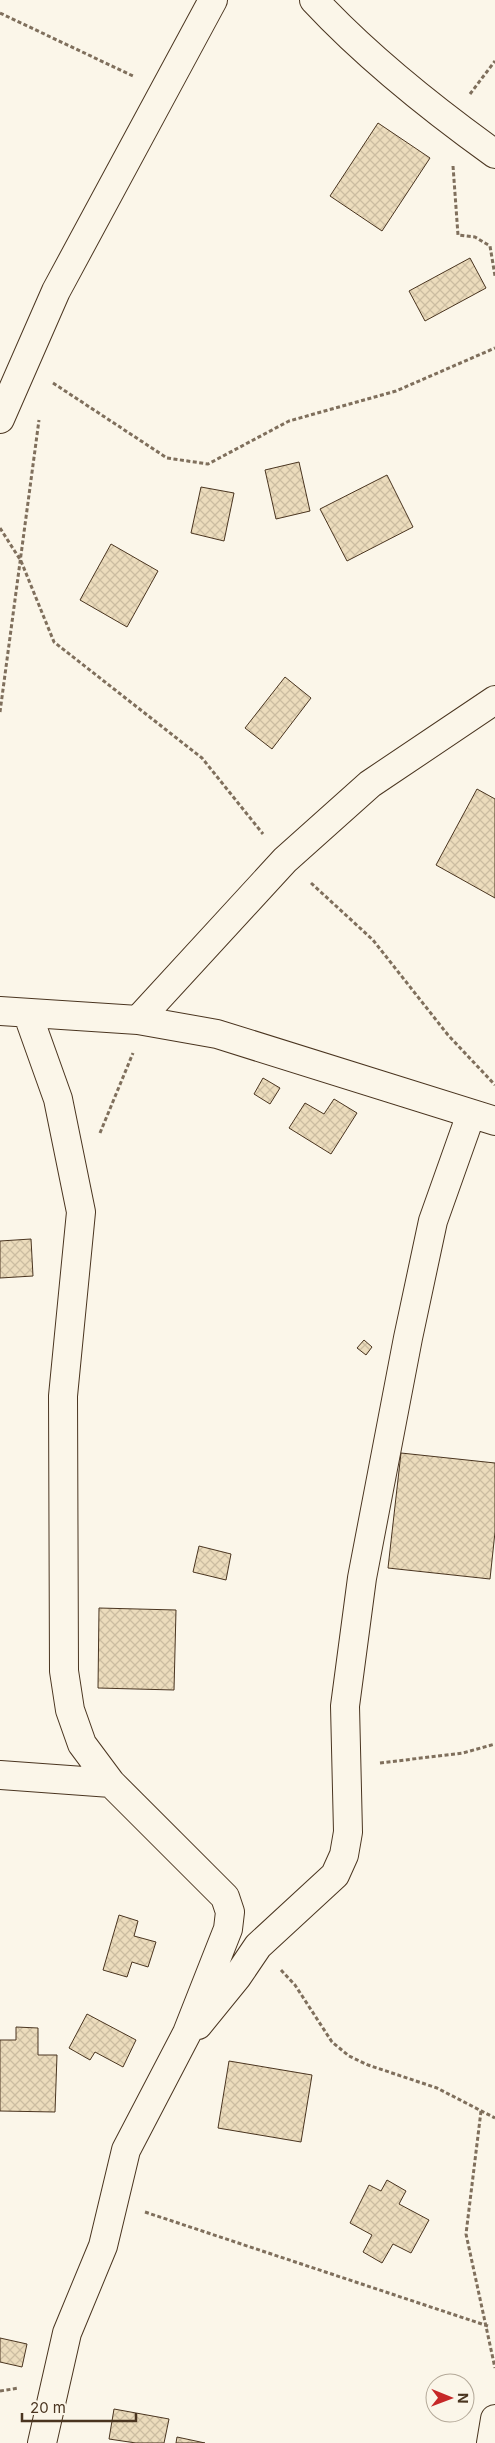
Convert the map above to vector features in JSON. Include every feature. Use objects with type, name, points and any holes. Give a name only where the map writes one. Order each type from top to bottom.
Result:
[{"type":"street","points":[[0,420],[56,291],[213,0]]},
{"type":"street","points":[[314,0],[341,28],[450,121],[495,154]]},
{"type":"street","points":[[147,1021],[285,860],[370,784],[495,700]]},
{"type":"street","points":[[0,1011],[28,1015],[147,1021],[217,1034],[483,1118],[433,1221],[408,1338],[362,1578],[345,1706],[348,1832],[344,1855],[335,1875],[258,1946],[211,2011],[187,2034]]},
{"type":"street","points":[[28,1015],[58,1099],[81,1212],[62,1396],[64,1671],[70,1710],[82,1744],[112,1782],[225,1897],[230,1912],[228,1929],[187,2034],[126,2150],[103,2246],[68,2333],[42,2443]]},
{"type":"street","points":[[0,1775],[112,1782]]},
{"type":"street","points":[[491,2443],[495,2419]]},
{"type":"path","points":[[0,13],[164,91]]},
{"type":"path","points":[[495,61],[450,121],[458,235],[475,237],[490,246],[495,276]]},
{"type":"path","points":[[52,383],[167,458],[208,464],[289,421],[396,391],[495,348]]},
{"type":"path","points":[[0,712],[39,416]]},
{"type":"path","points":[[0,528],[21,561],[54,642],[202,758],[285,860],[374,940],[448,1034],[495,1085]]},
{"type":"path","points":[[99,1140],[119,1083],[147,1021]]},
{"type":"path","points":[[345,1767],[463,1753],[495,1744]]},
{"type":"path","points":[[258,1946],[295,1985],[332,2042],[349,2056],[368,2065],[437,2088],[495,2118]]},
{"type":"path","points":[[481,2110],[466,2234],[471,2263],[488,2326],[495,2368]]},
{"type":"path","points":[[114,2202],[488,2326]]},
{"type":"building","points":[[378,123],[430,158],[382,231],[330,196]]},
{"type":"building","points":[[470,258],[486,288],[425,321],[409,291]]},
{"type":"building","points":[[299,462],[310,511],[276,519],[265,470]]},
{"type":"building","points":[[387,475],[413,527],[347,561],[320,509]]},
{"type":"building","points":[[201,487],[234,493],[224,541],[191,533]]},
{"type":"building","points":[[111,544],[158,571],[127,627],[80,600]]},
{"type":"building","points":[[285,677],[311,698],[272,749],[245,728]]},
{"type":"building","points":[[477,789],[495,799],[495,898],[436,865]]},
{"type":"building","points":[[263,1078],[280,1088],[270,1104],[254,1094]]},
{"type":"building","points":[[334,1099],[357,1113],[331,1154],[289,1128],[305,1103],[324,1114]]},
{"type":"building","points":[[31,1239],[33,1276],[0,1278],[0,1241]]},
{"type":"building","points":[[364,1340],[372,1347],[366,1355],[357,1348]]},
{"type":"building","points":[[401,1453],[495,1463],[495,1532],[490,1579],[388,1568]]},
{"type":"building","points":[[199,1546],[231,1554],[226,1580],[193,1572]]},
{"type":"building","points":[[99,1608],[176,1610],[174,1690],[98,1688]]},
{"type":"building","points":[[119,1915],[138,1921],[134,1936],[156,1942],[148,1967],[132,1962],[127,1977],[103,1970]]},
{"type":"building","points":[[87,2014],[136,2040],[123,2067],[95,2052],[90,2060],[69,2048]]},
{"type":"building","points":[[16,2027],[38,2028],[38,2055],[57,2055],[55,2112],[0,2111],[0,2040],[16,2040]]},
{"type":"building","points":[[229,2061],[312,2075],[301,2142],[218,2128]]},
{"type":"building","points":[[387,2180],[406,2191],[399,2204],[429,2220],[411,2253],[393,2244],[382,2263],[363,2252],[372,2235],[350,2223],[369,2185],[381,2191]]},
{"type":"building","points":[[0,2338],[27,2344],[22,2367],[0,2362]]},
{"type":"building","points":[[114,2409],[169,2419],[164,2443],[136,2443],[109,2439]]},
{"type":"building","points":[[177,2437],[205,2443],[176,2443]]}]
